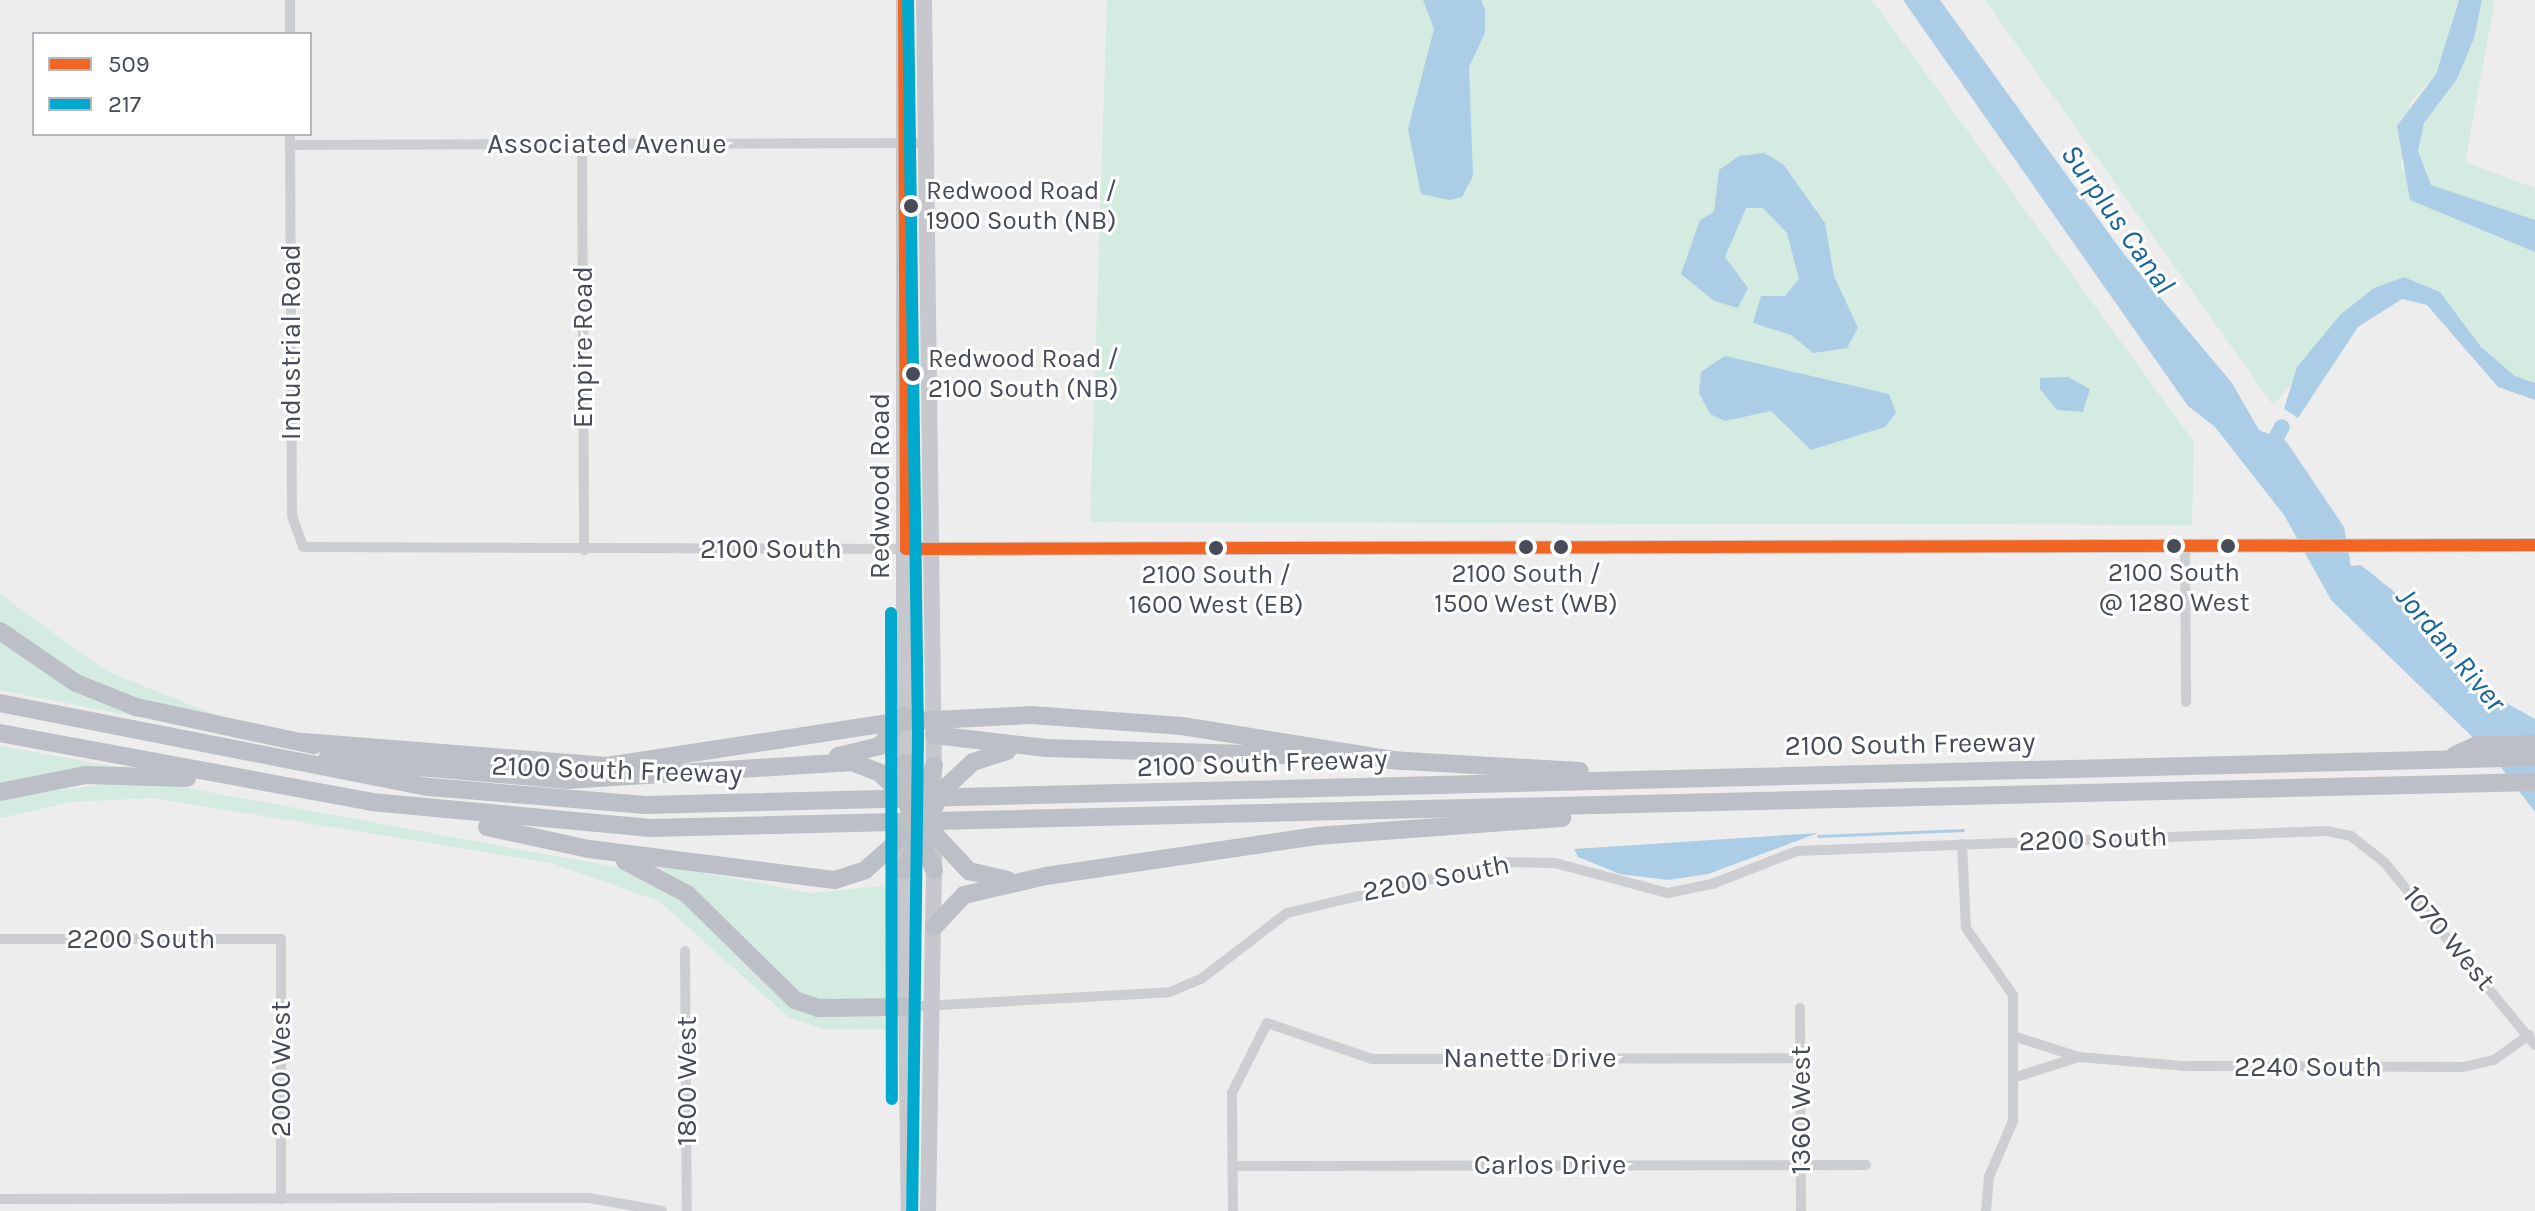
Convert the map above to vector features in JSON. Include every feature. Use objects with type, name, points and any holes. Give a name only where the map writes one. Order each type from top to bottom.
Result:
[{"type":"highway","points":[[0,631],[49,668],[125,703],[304,742],[490,776]]},
{"type":"highway","name":"2100 South Freeway","points":[[0,703],[233,753],[534,799],[969,800],[1658,778],[2535,757]]},
{"type":"highway","points":[[804,763],[880,746],[906,713]]},
{"type":"highway","points":[[304,742],[564,766],[731,748],[894,722],[1098,718],[1401,761]]},
{"type":"highway","name":"2100 South Freeway","points":[[0,733],[371,802],[636,828],[968,824],[2329,785],[2357,795],[2491,787]]},
{"type":"highway","points":[[934,735],[1046,748],[1401,761],[1658,778]]},
{"type":"highway","points":[[2445,759],[2477,745],[2535,744]]},
{"type":"highway","points":[[371,802],[589,849],[828,880],[865,870],[921,820],[980,759],[1046,748]]},
{"type":"highway","points":[[233,753],[490,776],[643,779],[804,763],[862,764],[904,796],[921,820],[977,875],[1046,876]]},
{"type":"highway","points":[[905,763],[934,870]]},
{"type":"highway","points":[[904,870],[921,820],[934,765]]},
{"type":"highway","points":[[0,792],[85,775],[289,787]]},
{"type":"highway","points":[[2491,787],[2535,782]]},
{"type":"highway","points":[[2491,787],[2535,793]]},
{"type":"highway","points":[[934,927],[959,897],[1046,876],[1316,836],[1787,799]]},
{"type":"highway","points":[[589,849],[677,886],[795,1000],[818,1008],[905,1007]]},
{"type":"main road","name":"Redwood Road","points":[[904,0],[904,796]]},
{"type":"main road","name":"Redwood Road","points":[[924,0],[934,765]]},
{"type":"main road","points":[[904,870],[909,1211]]},
{"type":"main road","points":[[928,1211],[934,870]]},
{"type":"street","points":[[290,0],[290,32]]},
{"type":"street","name":"Associated Avenue","points":[[290,139],[582,144],[924,143]]},
{"type":"street","name":"Industrial Road","points":[[290,139],[292,516],[303,547]]},
{"type":"street","name":"Empire Road","points":[[582,144],[584,550]]},
{"type":"street","name":"2100 South","points":[[303,547],[584,550],[2535,545]]},
{"type":"street","points":[[2185,547],[2186,702]]},
{"type":"street","name":"2200 South","points":[[905,1007],[1170,992],[1201,979],[1287,913],[1502,862],[1555,863],[1668,893],[1712,884],[1797,851],[2314,831],[2365,844]]},
{"type":"street","points":[[1962,844],[1966,928],[2010,985],[2013,1036],[2010,1133],[1989,1177],[1986,1211]]},
{"type":"street","name":"1070 West","points":[[2365,844],[2533,1040]]},
{"type":"street","name":"2200 South","points":[[0,939],[281,939]]},
{"type":"street","name":"2000 West","points":[[281,939],[281,1199]]},
{"type":"street","name":"1800 West","points":[[685,951],[687,1211]]},
{"type":"street","name":"1360 West","points":[[1800,1008],[1801,1211]]},
{"type":"street","name":"Nanette Drive","points":[[1233,1166],[1232,1093],[1267,1023],[1372,1059],[1801,1058]]},
{"type":"street","name":"2240 South","points":[[2013,1036],[2079,1057],[2183,1066],[2463,1067],[2494,1060],[2533,1040]]},
{"type":"street","name":"2240 South","points":[[2013,1078],[2079,1057]]},
{"type":"street","name":"Carlos Drive","points":[[1233,1166],[1866,1165]]},
{"type":"street","points":[[1233,1166],[1233,1211]]},
{"type":"street","points":[[0,1199],[589,1198],[662,1211]]},
{"type":"green space","points":[[1107,0],[1872,0],[2194,442],[2192,525],[1090,522]]},
{"type":"green space","points":[[1985,0],[2459,0],[2436,74],[2410,103],[2401,168],[2535,252],[2535,383],[2515,376],[2481,347],[2440,292],[2404,277],[2297,367],[2294,382],[2273,405]]},
{"type":"green space","points":[[2482,0],[2495,0],[2465,162],[2535,188],[2535,220],[2431,185],[2418,151],[2424,123],[2457,79]]},
{"type":"green space","points":[[0,594],[106,671],[221,717],[138,700],[77,676],[0,626]]},
{"type":"green space","points":[[0,639],[70,689],[142,718],[0,690]]},
{"type":"green space","points":[[0,746],[123,768],[0,787]]},
{"type":"green space","points":[[144,780],[632,870],[690,907],[800,1011],[882,1017],[891,1029],[825,1029],[788,1017],[659,901],[551,863],[153,798],[72,802],[0,818],[0,797]]},
{"type":"green space","points":[[657,864],[811,893],[882,886],[890,897],[888,1001],[805,999]]},
{"type":"water","points":[[1423,0],[1481,0],[1485,10],[1485,33],[1469,67],[1473,176],[1462,197],[1450,200],[1421,194],[1408,129],[1434,29]]},
{"type":"water","points":[[1903,0],[1940,0],[2123,253],[2232,383],[2259,430],[2286,441],[2344,527],[2351,566],[2361,565],[2403,599],[2469,682],[2535,719],[2535,812],[2493,757],[2331,600],[2284,515],[2215,427],[2188,406]]},
{"type":"water","points":[[2459,0],[2482,0],[2474,38],[2457,79],[2424,123],[2418,151],[2431,185],[2535,220],[2535,252],[2410,200],[2397,126],[2436,74]]},
{"type":"water","points":[[1764,153],[1783,164],[1825,223],[1834,276],[1858,328],[1847,348],[1813,353],[1791,335],[1753,323],[1761,296],[1785,296],[1799,279],[1787,233],[1763,208],[1746,208],[1725,257],[1748,288],[1738,308],[1714,301],[1681,274],[1700,220],[1714,212],[1719,170],[1739,156]]},
{"type":"water","points":[[2404,277],[2440,292],[2481,347],[2515,376],[2535,383],[2535,400],[2498,387],[2427,305],[2402,299],[2358,327],[2298,418],[2284,409],[2297,367],[2341,314],[2374,288]]},
{"type":"water","points":[[1725,356],[1889,394],[1896,413],[1885,427],[1811,450],[1771,411],[1725,421],[1710,414],[1699,393],[1701,372]]},
{"type":"water","points":[[2068,377],[2090,389],[2083,412],[2057,410],[2040,389],[2040,378]]},
{"type":"water","points":[[1818,833],[1708,874],[1668,880],[1620,874],[1578,857],[1574,849]]},
{"type":"waterway","name":"Jordan River","points":[[2268,454],[2282,427]]},
{"type":"waterway","points":[[1818,836],[1963,830]]},
{"type":"transit line","name":"509","points":[[904,0],[906,549],[2535,545]]},
{"type":"transit line","name":"217","points":[[908,0],[918,735],[912,1211]]},
{"type":"transit line","name":"217","points":[[891,613],[892,1099]]},
{"type":"place","name":"Redwood Road / 1900 South (NB)","points":[[911,206]]},
{"type":"place","name":"Redwood Road / 2100 South (NB)","points":[[913,374]]},
{"type":"place","name":"2100 South @ 1280 West","points":[[2174,546]]},
{"type":"place","name":"2100 South / 1500 West (WB)","points":[[1526,547]]},
{"type":"place","name":"2100 South / 1600 West (EB)","points":[[1216,548]]},
{"type":"water label","name":"Surplus Canal","points":[[2118,219]]}]
